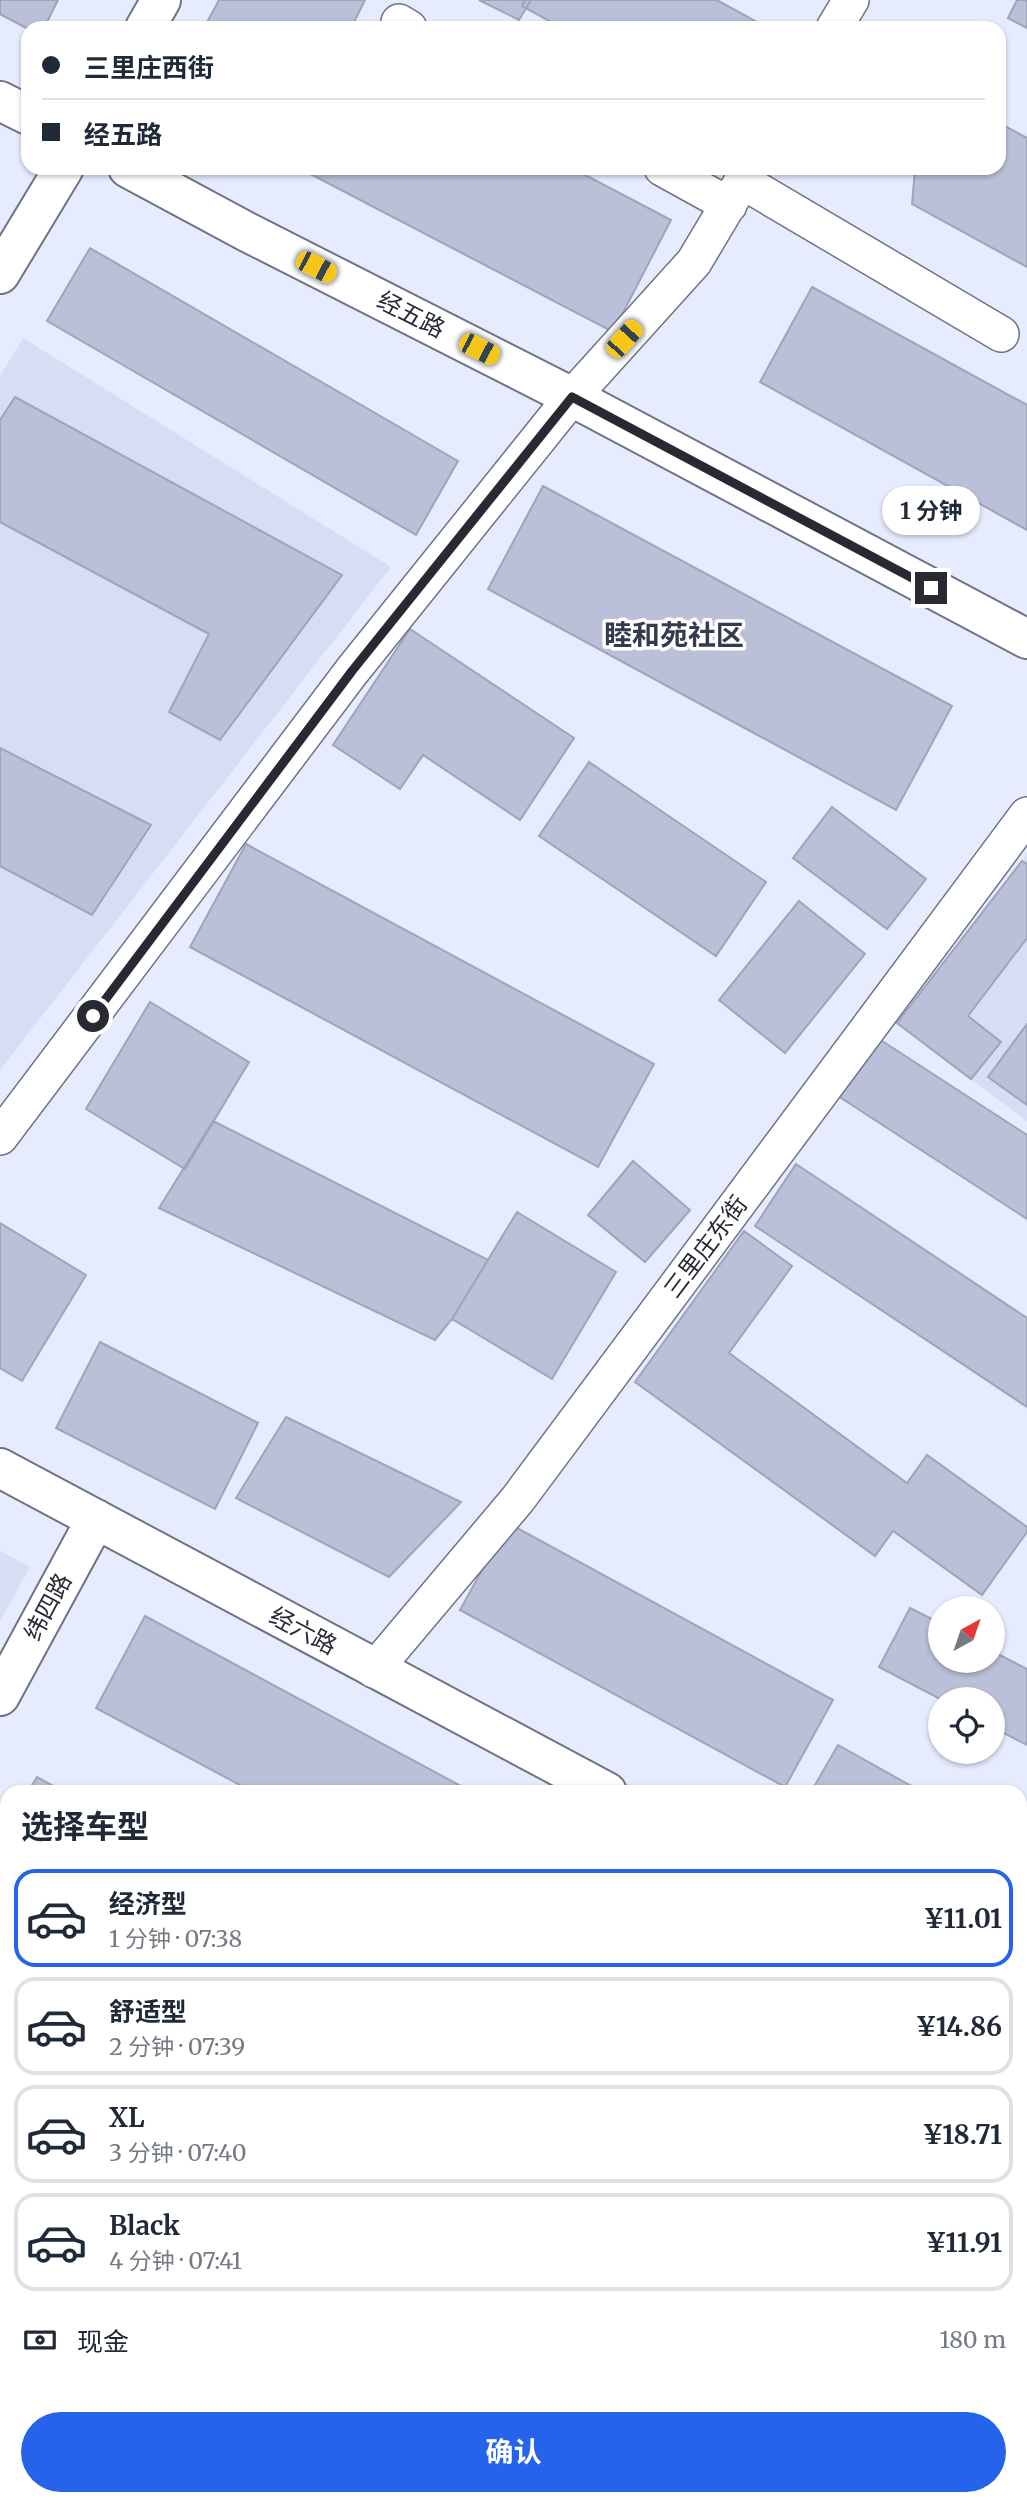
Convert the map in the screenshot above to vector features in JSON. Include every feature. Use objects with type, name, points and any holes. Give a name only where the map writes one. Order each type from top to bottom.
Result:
[{"type":"street","points":[[149,21],[161,0]]},
{"type":"street","points":[[0,100],[21,111]]},
{"type":"street","points":[[0,274],[60,175]]},
{"type":"street","name":"经五路","points":[[141,175],[247,232],[572,397],[1027,639]]},
{"type":"street","points":[[694,175],[740,185],[1001,334]]},
{"type":"street","points":[[0,1137],[352,671],[572,397],[694,262],[740,185]]},
{"type":"street","name":"三里庄东街","points":[[374,1670],[518,1499],[1027,815]]},
{"type":"street","name":"经六路","points":[[0,1468],[594,1785]]},
{"type":"street","name":"纬四路","points":[[0,1696],[96,1519]]},
{"type":"shaded area","points":[[23,338],[391,567],[0,1070],[0,376]]},
{"type":"shaded area","points":[[1027,854],[1027,1121],[897,1023]]},
{"type":"shaded area","points":[[0,1551],[30,1567],[0,1621]]},
{"type":"building","points":[[0,0],[58,0],[48,21],[21,21],[21,25],[0,14]]},
{"type":"building","points":[[219,0],[365,0],[354,21],[208,21]]},
{"type":"building","points":[[479,0],[531,0],[519,20]]},
{"type":"building","points":[[525,0],[717,0],[755,21],[549,21],[522,6]]},
{"type":"building","points":[[1017,0],[1027,0],[1027,28],[1008,18]]},
{"type":"building","points":[[1006,127],[1027,138],[1027,267],[912,204],[915,175],[1006,175]]},
{"type":"building","points":[[312,175],[585,175],[671,220],[613,332]]},
{"type":"building","points":[[90,248],[458,461],[416,535],[47,321]]},
{"type":"building","points":[[812,287],[1027,405],[1027,530],[760,382]]},
{"type":"building","points":[[15,397],[342,575],[220,740],[169,712],[209,634],[0,522],[0,420]]},
{"type":"building","points":[[543,486],[952,706],[896,810],[488,589]]},
{"type":"building","points":[[410,629],[574,738],[520,820],[423,755],[400,789],[333,745]]},
{"type":"building","points":[[0,748],[151,825],[92,915],[0,866]]},
{"type":"building","points":[[589,762],[766,882],[716,956],[539,836]]},
{"type":"building","points":[[832,807],[926,879],[887,929],[793,858]]},
{"type":"building","points":[[246,844],[654,1064],[598,1167],[190,947]]},
{"type":"building","points":[[1022,861],[1027,864],[1027,938],[968,1016],[1001,1042],[971,1079],[897,1023]]},
{"type":"building","points":[[799,901],[865,954],[785,1053],[719,1000]]},
{"type":"building","points":[[150,1002],[249,1062],[185,1169],[86,1109]]},
{"type":"building","points":[[1027,1024],[1027,1105],[988,1077]]},
{"type":"building","points":[[876,1037],[1027,1135],[1027,1219],[838,1096]]},
{"type":"building","points":[[213,1121],[488,1260],[452,1319],[435,1340],[159,1208]]},
{"type":"building","points":[[633,1161],[690,1210],[645,1262],[588,1215]]},
{"type":"building","points":[[796,1164],[1027,1318],[1027,1407],[755,1226]]},
{"type":"building","points":[[517,1212],[616,1272],[552,1379],[452,1319]]},
{"type":"building","points":[[0,1223],[86,1275],[22,1381],[0,1368]]},
{"type":"building","points":[[744,1231],[792,1266],[729,1353],[907,1483],[927,1455],[1027,1527],[1027,1532],[982,1595],[893,1531],[875,1556],[635,1382]]},
{"type":"building","points":[[100,1342],[258,1423],[215,1509],[56,1428]]},
{"type":"building","points":[[286,1417],[461,1502],[389,1577],[236,1498]]},
{"type":"building","points":[[508,1523],[833,1700],[786,1785],[781,1785],[460,1610]]},
{"type":"building","points":[[910,1608],[928,1617],[928,1673],[1005,1673],[1005,1658],[1027,1669],[1027,1745],[1005,1734],[1005,1687],[928,1687],[928,1693],[879,1667]]},
{"type":"building","points":[[145,1616],[459,1785],[240,1785],[96,1708]]},
{"type":"building","points":[[838,1745],[909,1785],[815,1785]]},
{"type":"building","points":[[37,1777],[51,1785],[32,1785]]},
{"type":"district","name":"睦和苑社区","points":[[674,635]]},
{"type":"route","points":[[93,1016],[352,671],[572,397],[931,588]]}]
